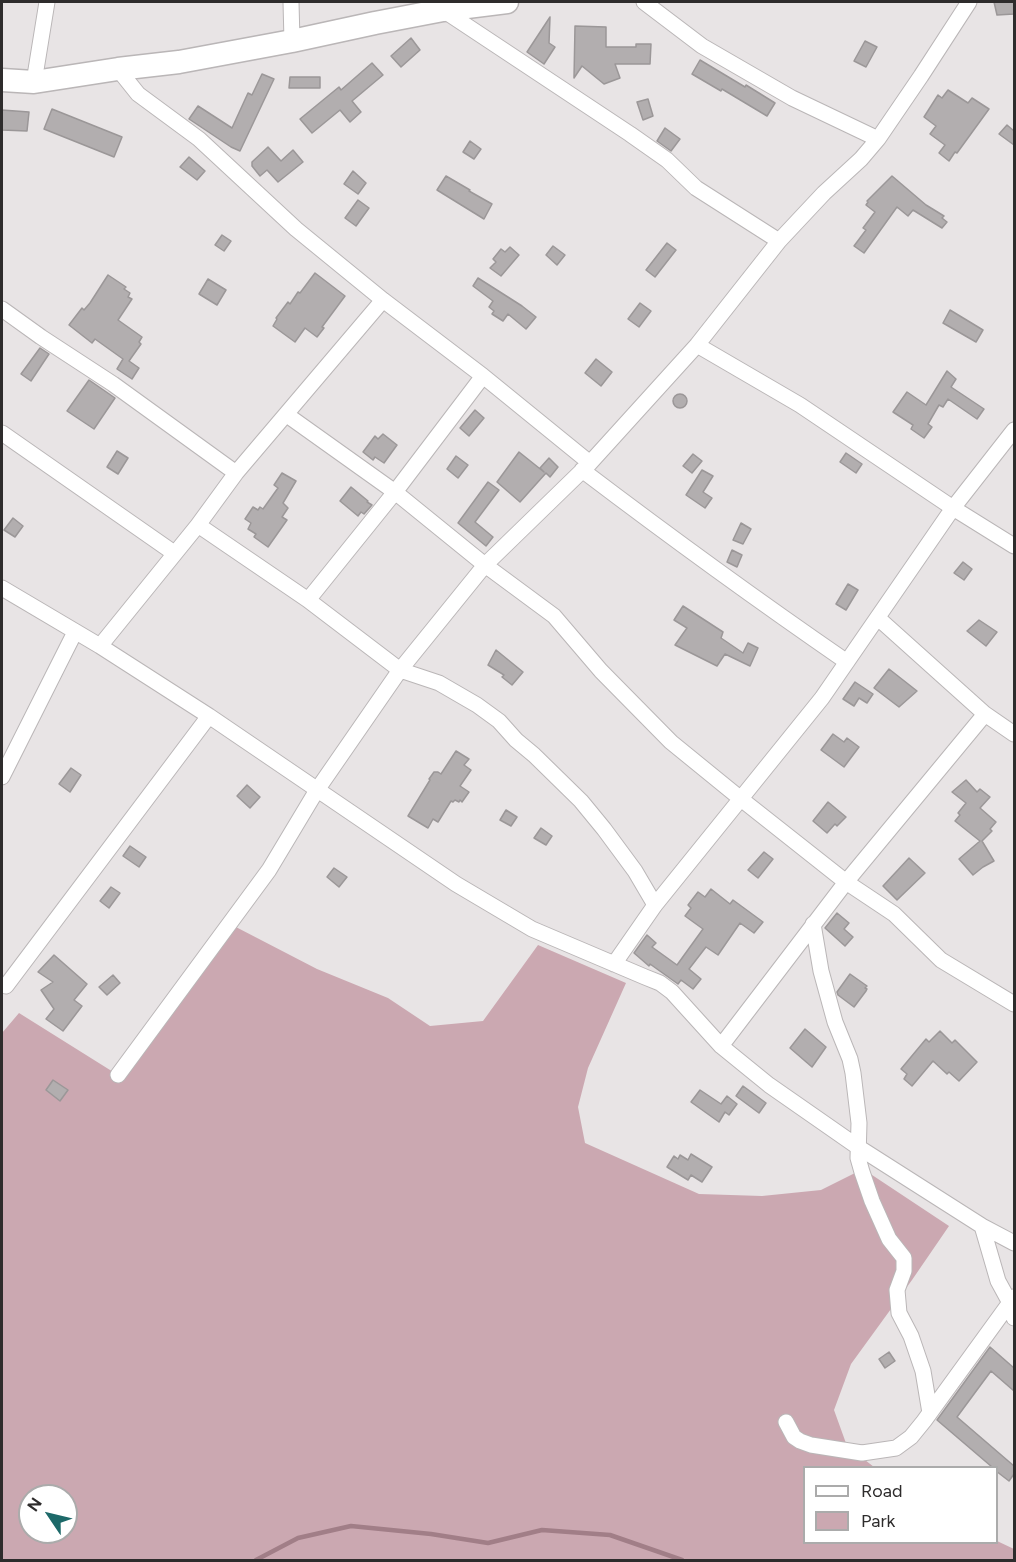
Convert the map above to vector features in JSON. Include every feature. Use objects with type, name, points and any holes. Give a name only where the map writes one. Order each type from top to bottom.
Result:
[{"type":"street","points":[[34,82],[46,2]]},
{"type":"street","points":[[291,2],[292,41]]},
{"type":"street","points":[[2,80],[34,82],[179,62],[443,10],[507,2]]},
{"type":"street","points":[[644,2],[702,46],[792,98],[878,139]]},
{"type":"street","points":[[118,1075],[269,870],[317,790],[400,670],[485,565],[586,466],[697,345],[779,241],[824,193],[861,159],[878,139],[969,2]]},
{"type":"street","points":[[443,10],[630,134],[667,160],[696,188],[779,241]]},
{"type":"street","points":[[118,69],[138,94],[199,140],[296,229],[383,300],[483,376],[664,532],[847,662]]},
{"type":"street","points":[[100,646],[198,525],[236,474],[383,300]]},
{"type":"street","points":[[2,309],[113,384],[236,474]]},
{"type":"street","points":[[697,345],[800,405],[953,508],[1014,546]]},
{"type":"street","points":[[308,600],[395,492],[483,376]]},
{"type":"street","points":[[286,415],[395,492],[485,565],[554,616],[601,671],[671,742],[741,799],[846,882],[894,914],[941,960],[1014,1004]]},
{"type":"street","points":[[614,964],[655,905],[822,698],[953,508],[1014,430]]},
{"type":"street","points":[[2,433],[174,553]]},
{"type":"street","points":[[198,525],[308,600],[400,670],[439,683],[499,721],[581,801],[635,871],[655,905]]},
{"type":"street","points":[[2,588],[100,646],[209,716],[456,884],[522,924],[660,983],[672,992],[720,1046],[769,1085],[858,1148],[982,1226],[1014,1243]]},
{"type":"street","points":[[878,618],[985,714],[1014,734]]},
{"type":"street","points":[[2,777],[6,760],[75,632]]},
{"type":"street","points":[[720,1046],[846,882],[985,714]]},
{"type":"street","points":[[6,986],[209,716]]},
{"type":"street","points":[[813,924],[821,971],[835,1022],[850,1059],[853,1073],[859,1123],[858,1148],[862,1172],[889,1239],[904,1258],[904,1271],[897,1290],[899,1313],[911,1336],[923,1371],[930,1413]]},
{"type":"street","points":[[786,1422],[794,1437],[800,1441],[811,1445],[862,1453],[896,1448],[911,1437],[1013,1306],[998,1281],[982,1226]]},
{"type":"green space","points":[[232,925],[317,969],[388,998],[430,1026],[483,1021],[538,945],[626,983],[588,1068],[578,1107],[585,1143],[699,1194],[762,1196],[821,1190],[863,1169],[949,1226],[851,1364],[834,1410],[847,1446],[873,1466],[803,1466],[803,1544],[998,1544],[998,1541],[1014,1549],[1014,1560],[2,1560],[2,1033],[19,1013],[118,1075]]},
{"type":"building","points":[[994,2],[1014,2],[1014,14],[997,15]]},
{"type":"building","points":[[550,17],[549,43],[555,47],[544,64],[527,52]]},
{"type":"building","points":[[575,26],[606,27],[606,47],[636,47],[636,44],[651,44],[650,64],[615,64],[620,78],[604,84],[582,66],[574,78]]},
{"type":"building","points":[[411,38],[420,50],[401,67],[391,56]]},
{"type":"building","points":[[865,41],[877,47],[866,67],[854,61]]},
{"type":"building","points":[[700,60],[775,103],[767,116],[692,74]]},
{"type":"building","points":[[372,63],[383,75],[352,101],[361,112],[350,122],[340,110],[312,133],[300,119],[339,87],[341,90]]},
{"type":"building","points":[[262,74],[274,79],[240,151],[189,119],[198,106],[232,128],[248,93],[252,95]]},
{"type":"building","points":[[290,77],[320,77],[320,88],[289,88]]},
{"type":"building","points":[[948,90],[968,103],[972,98],[989,109],[949,161],[939,153],[945,145],[930,134],[936,126],[924,117],[938,95],[942,98]]},
{"type":"building","points":[[648,99],[653,116],[643,120],[637,102]]},
{"type":"building","points":[[52,109],[122,137],[114,157],[44,129]]},
{"type":"building","points":[[2,110],[29,112],[27,131],[2,130]]},
{"type":"building","points":[[1007,125],[1014,131],[1014,145],[999,134]]},
{"type":"building","points":[[665,128],[680,139],[671,151],[657,141]]},
{"type":"building","points":[[470,141],[481,149],[474,159],[463,152]]},
{"type":"building","points":[[268,147],[281,161],[293,150],[303,162],[278,182],[267,170],[260,176],[252,166],[252,162]]},
{"type":"building","points":[[189,157],[205,171],[197,180],[180,167]]},
{"type":"building","points":[[353,171],[366,183],[358,194],[344,184]]},
{"type":"building","points":[[446,176],[492,204],[484,219],[437,190]]},
{"type":"building","points":[[892,176],[926,205],[944,216],[942,218],[947,222],[942,228],[913,210],[908,216],[897,207],[864,253],[854,246],[866,230],[863,228],[875,212],[866,205],[867,201]]},
{"type":"building","points":[[358,200],[369,208],[356,226],[345,218]]},
{"type":"building","points":[[222,235],[231,241],[224,251],[215,245]]},
{"type":"building","points":[[667,243],[676,250],[655,277],[646,270]]},
{"type":"building","points":[[553,246],[565,255],[557,265],[546,255]]},
{"type":"building","points":[[510,247],[519,255],[501,276],[490,268],[496,262],[493,259],[501,249],[505,252]]},
{"type":"building","points":[[315,273],[345,296],[317,337],[305,328],[295,342],[273,326],[288,302],[290,304]]},
{"type":"building","points":[[108,275],[126,287],[124,289],[130,293],[128,297],[132,299],[118,320],[142,337],[139,342],[141,344],[129,361],[139,368],[132,379],[117,369],[123,359],[95,339],[92,343],[69,325],[82,308],[84,310],[90,303]]},
{"type":"building","points":[[478,278],[536,317],[526,329],[508,314],[503,321],[492,314],[494,311],[489,307],[493,301],[473,286]]},
{"type":"building","points":[[208,279],[226,290],[217,305],[199,294]]},
{"type":"building","points":[[640,303],[651,311],[639,327],[628,319]]},
{"type":"building","points":[[950,310],[983,330],[976,342],[943,323]]},
{"type":"building","points":[[40,348],[49,354],[31,381],[21,374]]},
{"type":"building","points":[[596,359],[612,372],[601,386],[585,373]]},
{"type":"building","points":[[947,371],[956,379],[951,387],[984,409],[977,419],[948,399],[943,407],[939,405],[928,424],[932,427],[924,438],[911,429],[913,425],[893,412],[907,392],[926,405]]},
{"type":"building","points":[[89,380],[115,398],[94,429],[67,411]]},
{"type":"building","points":[[680,394],[685,396],[687,401],[685,406],[680,408],[675,406],[673,401],[675,396]]},
{"type":"building","points":[[475,410],[484,418],[469,436],[460,428]]},
{"type":"building","points":[[383,434],[397,445],[384,463],[375,457],[373,460],[363,452],[375,436],[378,439]]},
{"type":"building","points":[[117,451],[128,458],[118,474],[107,467]]},
{"type":"building","points":[[519,452],[544,472],[540,468],[549,458],[558,467],[550,477],[546,473],[520,502],[497,482]]},
{"type":"building","points":[[846,453],[862,464],[856,473],[840,462]]},
{"type":"building","points":[[693,454],[702,461],[692,473],[683,466]]},
{"type":"building","points":[[456,456],[468,465],[458,478],[447,469]]},
{"type":"building","points":[[702,470],[713,476],[703,492],[712,498],[705,508],[686,495]]},
{"type":"building","points":[[282,473],[296,481],[283,503],[288,508],[282,517],[287,520],[268,547],[254,537],[256,534],[248,529],[251,523],[245,519],[253,507],[258,510],[260,507],[263,509],[278,488],[274,485]]},
{"type":"building","points":[[488,482],[499,490],[475,522],[493,537],[486,546],[458,523]]},
{"type":"building","points":[[351,487],[372,505],[364,514],[361,512],[358,516],[340,501]]},
{"type":"building","points":[[13,518],[23,526],[15,537],[4,530]]},
{"type":"building","points":[[741,523],[751,529],[743,544],[733,540]]},
{"type":"building","points":[[732,550],[742,555],[737,567],[727,562]]},
{"type":"building","points":[[963,562],[972,569],[964,580],[954,573]]},
{"type":"building","points":[[848,584],[858,590],[846,610],[836,604]]},
{"type":"building","points":[[683,606],[723,632],[721,638],[743,653],[748,643],[758,648],[750,666],[725,654],[717,666],[675,645],[687,628],[674,620]]},
{"type":"building","points":[[979,620],[997,632],[986,646],[967,631]]},
{"type":"building","points":[[496,650],[523,672],[512,685],[502,677],[504,675],[488,665]]},
{"type":"building","points":[[889,669],[917,691],[899,707],[874,688]]},
{"type":"building","points":[[855,682],[873,694],[867,703],[859,698],[854,706],[843,699]]},
{"type":"building","points":[[833,734],[844,742],[847,738],[859,747],[844,767],[821,750]]},
{"type":"building","points":[[456,751],[469,759],[464,765],[471,770],[460,786],[469,792],[462,802],[460,800],[459,802],[451,801],[438,822],[433,819],[428,828],[408,816],[434,772],[441,774]]},
{"type":"building","points":[[71,768],[81,775],[70,792],[59,784]]},
{"type":"building","points":[[966,780],[977,792],[980,789],[990,797],[980,808],[996,822],[990,829],[992,831],[982,841],[994,861],[973,875],[959,859],[980,841],[955,821],[966,803],[952,792]]},
{"type":"building","points":[[247,785],[260,797],[250,808],[237,796]]},
{"type":"building","points":[[828,802],[846,817],[827,833],[813,821]]},
{"type":"building","points":[[506,810],[517,817],[511,826],[500,820]]},
{"type":"building","points":[[541,828],[552,836],[546,845],[534,838]]},
{"type":"building","points":[[130,846],[146,857],[139,867],[123,856]]},
{"type":"building","points":[[764,852],[773,859],[758,878],[748,870]]},
{"type":"building","points":[[909,858],[925,873],[897,900],[883,886]]},
{"type":"building","points":[[334,868],[347,877],[339,887],[327,877]]},
{"type":"building","points":[[111,887],[120,893],[109,908],[100,901]]},
{"type":"building","points":[[711,889],[730,904],[733,900],[763,922],[754,933],[740,923],[718,955],[706,947],[689,969],[701,979],[693,989],[681,980],[678,984],[650,964],[649,966],[634,953],[647,935],[656,943],[652,947],[677,965],[703,929],[685,916],[691,908],[688,905],[698,892],[705,897]]},
{"type":"building","points":[[837,913],[849,923],[844,929],[853,937],[845,946],[825,928]]},
{"type":"building","points":[[54,955],[87,984],[74,1000],[82,1006],[63,1031],[46,1019],[54,1009],[41,990],[53,982],[38,972]]},
{"type":"building","points":[[850,974],[867,986],[854,1007],[837,992]]},
{"type":"building","points":[[113,975],[120,983],[107,995],[99,987]]},
{"type":"building","points":[[805,1029],[826,1047],[812,1067],[790,1048]]},
{"type":"building","points":[[940,1031],[952,1043],[955,1040],[977,1062],[959,1081],[933,1061],[912,1086],[904,1079],[907,1074],[901,1069],[926,1039],[929,1042]]},
{"type":"building","points":[[53,1080],[68,1090],[60,1101],[46,1090]]},
{"type":"building","points":[[743,1086],[766,1103],[759,1113],[736,1096]]},
{"type":"building","points":[[700,1090],[721,1104],[727,1096],[737,1104],[729,1115],[725,1112],[719,1122],[691,1102]]},
{"type":"building","points":[[691,1154],[712,1167],[702,1182],[691,1175],[688,1180],[667,1167],[674,1156],[678,1159],[680,1155],[688,1160]]},
{"type":"building","points":[[990,1347],[1014,1368],[1014,1391],[991,1371],[957,1417],[1014,1466],[1014,1474],[1009,1481],[998,1473],[998,1466],[991,1466],[937,1420]]},
{"type":"building","points":[[889,1352],[895,1361],[885,1368],[879,1359]]},
{"type":"waterway","points":[[256,1560],[298,1538],[351,1526],[431,1534],[488,1543],[542,1530],[610,1535],[682,1560]]}]
